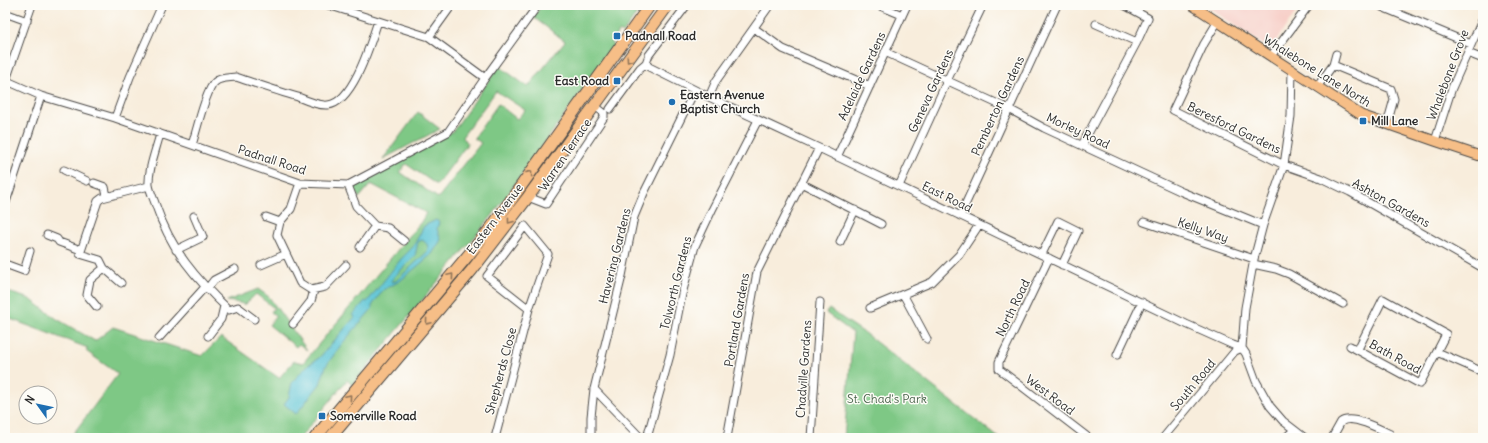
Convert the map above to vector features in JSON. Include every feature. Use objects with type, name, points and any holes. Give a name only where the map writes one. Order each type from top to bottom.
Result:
[{"type":"highway","name":"Eastern Avenue","points":[[315,438],[491,228],[650,5]]},
{"type":"highway","name":"Eastern Avenue","points":[[330,438],[472,270],[528,197],[668,5]]},
{"type":"main road","name":"Whalebone Lane North","points":[[1192,5],[1361,115],[1483,156]]},
{"type":"street","points":[[5,80],[32,5]]},
{"type":"street","points":[[115,118],[130,77],[162,5]]},
{"type":"street","points":[[328,5],[429,37],[485,78]]},
{"type":"street","points":[[429,37],[452,5]]},
{"type":"street","points":[[404,242],[388,228],[375,226],[356,206],[348,185],[448,132],[538,5]]},
{"type":"street","points":[[610,109],[640,68],[646,63],[649,55],[687,5]]},
{"type":"street","points":[[709,97],[716,81],[770,5]]},
{"type":"street","points":[[878,5],[902,15]]},
{"type":"street","name":"Adelaide Gardens","points":[[837,157],[907,5]]},
{"type":"street","name":"Geneva Gardens","points":[[899,186],[984,5]]},
{"type":"street","name":"Pemberton Gardens","points":[[960,216],[1057,5]]},
{"type":"street","points":[[1082,145],[1137,42],[1148,18],[1124,5]]},
{"type":"street","points":[[1271,56],[1308,5]]},
{"type":"street","points":[[1382,6],[1472,44]]},
{"type":"street","points":[[5,13],[27,21]]},
{"type":"street","name":"Whalebone Grove","points":[[1435,141],[1444,111],[1483,18]]},
{"type":"street","points":[[192,145],[209,94],[215,82],[224,78],[236,77],[312,102],[328,105],[339,100],[354,83],[367,56],[378,21]]},
{"type":"street","name":"Beresford Gardens","points":[[1218,21],[1204,44],[1173,110],[1284,165]]},
{"type":"street","points":[[1096,24],[1137,42]]},
{"type":"street","points":[[754,28],[783,49],[870,86]]},
{"type":"street","name":"Morley Road","points":[[885,52],[1009,108],[1044,128],[1182,192],[1263,225]]},
{"type":"street","points":[[1468,53],[1483,59]]},
{"type":"street","points":[[1317,87],[1333,65],[1336,54]]},
{"type":"street","name":"East Road","points":[[646,63],[649,67],[709,97],[1042,254],[1062,265],[1242,348]]},
{"type":"street","points":[[1333,65],[1391,89],[1394,99],[1387,124]]},
{"type":"street","points":[[1292,69],[1291,116],[1284,165],[1263,225],[1254,262],[1245,308],[1242,348],[1246,354],[1256,381],[1270,406],[1278,416],[1305,438]]},
{"type":"street","name":"Padnall Road","points":[[5,80],[41,96],[115,118],[300,183],[348,185]]},
{"type":"street","name":"Havering Gardens","points":[[591,438],[594,389],[622,276],[634,217],[644,193],[695,90]]},
{"type":"street","points":[[5,205],[8,183],[41,96]]},
{"type":"street","name":"Warren Terrace","points":[[528,197],[546,204],[604,117],[604,113],[595,106]]},
{"type":"street","name":"Tolworth Gardens","points":[[647,438],[670,355],[682,294],[695,246],[758,120]]},
{"type":"street","points":[[160,134],[149,186],[160,217],[176,250],[206,288],[227,308]]},
{"type":"street","name":"Portland Gardens","points":[[727,438],[757,272],[819,148]]},
{"type":"street","name":"Ashton Gardens","points":[[1284,165],[1321,178],[1350,192],[1483,268]]},
{"type":"street","points":[[64,170],[105,187],[107,196]]},
{"type":"street","points":[[300,183],[291,209],[280,222],[277,235],[300,283],[312,290],[325,287],[346,265]]},
{"type":"street","points":[[801,183],[882,224]]},
{"type":"street","points":[[121,283],[104,268],[100,260],[80,254],[81,250],[98,201],[107,196],[149,186]]},
{"type":"street","points":[[840,242],[856,210]]},
{"type":"street","points":[[176,250],[203,237],[194,216]]},
{"type":"street","points":[[266,217],[280,222]]},
{"type":"street","points":[[1042,254],[1058,221],[1078,231],[1062,265]]},
{"type":"street","name":"Kelly Way","points":[[1144,222],[1276,269],[1343,304]]},
{"type":"street","points":[[870,308],[932,282],[959,256],[979,225]]},
{"type":"street","points":[[360,247],[375,226]]},
{"type":"street","name":"Shepherds Close","points":[[494,438],[529,309],[548,254],[525,226],[487,276],[529,309]]},
{"type":"street","points":[[47,235],[57,239],[59,242],[81,250]]},
{"type":"street","points":[[5,264],[24,271],[30,251]]},
{"type":"street","points":[[261,265],[286,254]]},
{"type":"street","name":"North Road","points":[[998,368],[999,362],[1049,258]]},
{"type":"street","points":[[97,307],[87,295],[90,280],[104,268]]},
{"type":"street","points":[[159,338],[214,280],[235,269]]},
{"type":"street","points":[[293,324],[311,301],[314,290]]},
{"type":"street","points":[[903,294],[927,339]]},
{"type":"street","points":[[1358,349],[1383,299],[1446,334],[1437,352],[1483,372]]},
{"type":"street","name":"Chadville Gardens","points":[[810,438],[820,302]]},
{"type":"street","points":[[1116,355],[1142,302]]},
{"type":"street","points":[[227,308],[238,306],[254,319]]},
{"type":"street","points":[[208,336],[221,319],[227,308]]},
{"type":"street","name":"Bath Road","points":[[1350,346],[1420,384],[1437,352]]},
{"type":"street","name":"South Road","points":[[1163,438],[1235,351],[1242,348]]},
{"type":"street","name":"West Road","points":[[998,368],[1089,438]]},
{"type":"street","points":[[594,389],[641,438]]},
{"type":"street","points":[[1332,438],[1341,422],[1349,419],[1370,425],[1390,434]]},
{"type":"street","points":[[1285,438],[1294,430]]},
{"type":"shaded area","points":[[1205,5],[1301,5],[1270,49]]},
{"type":"green space","points":[[542,5],[643,5],[623,33],[619,31],[611,43],[614,46],[492,216],[352,385],[347,380],[300,438],[70,438],[118,374],[86,351],[88,348],[5,317],[5,291],[30,299],[57,319],[95,341],[113,327],[202,356],[221,337],[279,378],[294,361],[303,363],[421,222],[426,213],[371,184],[359,198],[353,188],[453,131],[499,66],[528,87],[565,41],[533,17]],"holes":[[[496,91],[525,110],[517,119],[498,104],[474,138],[481,143],[438,198],[400,172],[406,164],[437,185],[468,143],[462,137]]]},
{"type":"green space","points":[[418,112],[440,129],[383,159]]},
{"type":"green space","points":[[258,289],[269,297],[307,350],[299,344],[296,347],[269,325],[276,316],[271,312],[274,308],[256,294],[245,305],[227,301]]},
{"type":"green space","name":"St. Chad's Park","points":[[829,309],[863,332],[999,438],[844,438],[853,333],[826,313]]},
{"type":"water","points":[[436,220],[439,222],[437,229],[441,240],[432,254],[400,281],[383,290],[372,306],[372,309],[341,345],[326,366],[320,384],[296,414],[284,404],[289,397],[292,382],[308,365],[319,358],[355,317],[353,315],[365,301],[367,302],[401,259],[413,247],[424,226]],"holes":[[[422,240],[428,246],[427,252],[396,281],[392,282],[391,281],[394,277],[415,256],[418,242]]]},
{"type":"place","name":"Padnall Road","points":[[617,36]]},
{"type":"place","name":"East Road","points":[[617,81]]},
{"type":"place","name":"Eastern Avenue Baptist Church","points":[[672,102]]},
{"type":"place","name":"Mill Lane","points":[[1363,121]]},
{"type":"place","name":"Somerville Road","points":[[322,416]]}]
